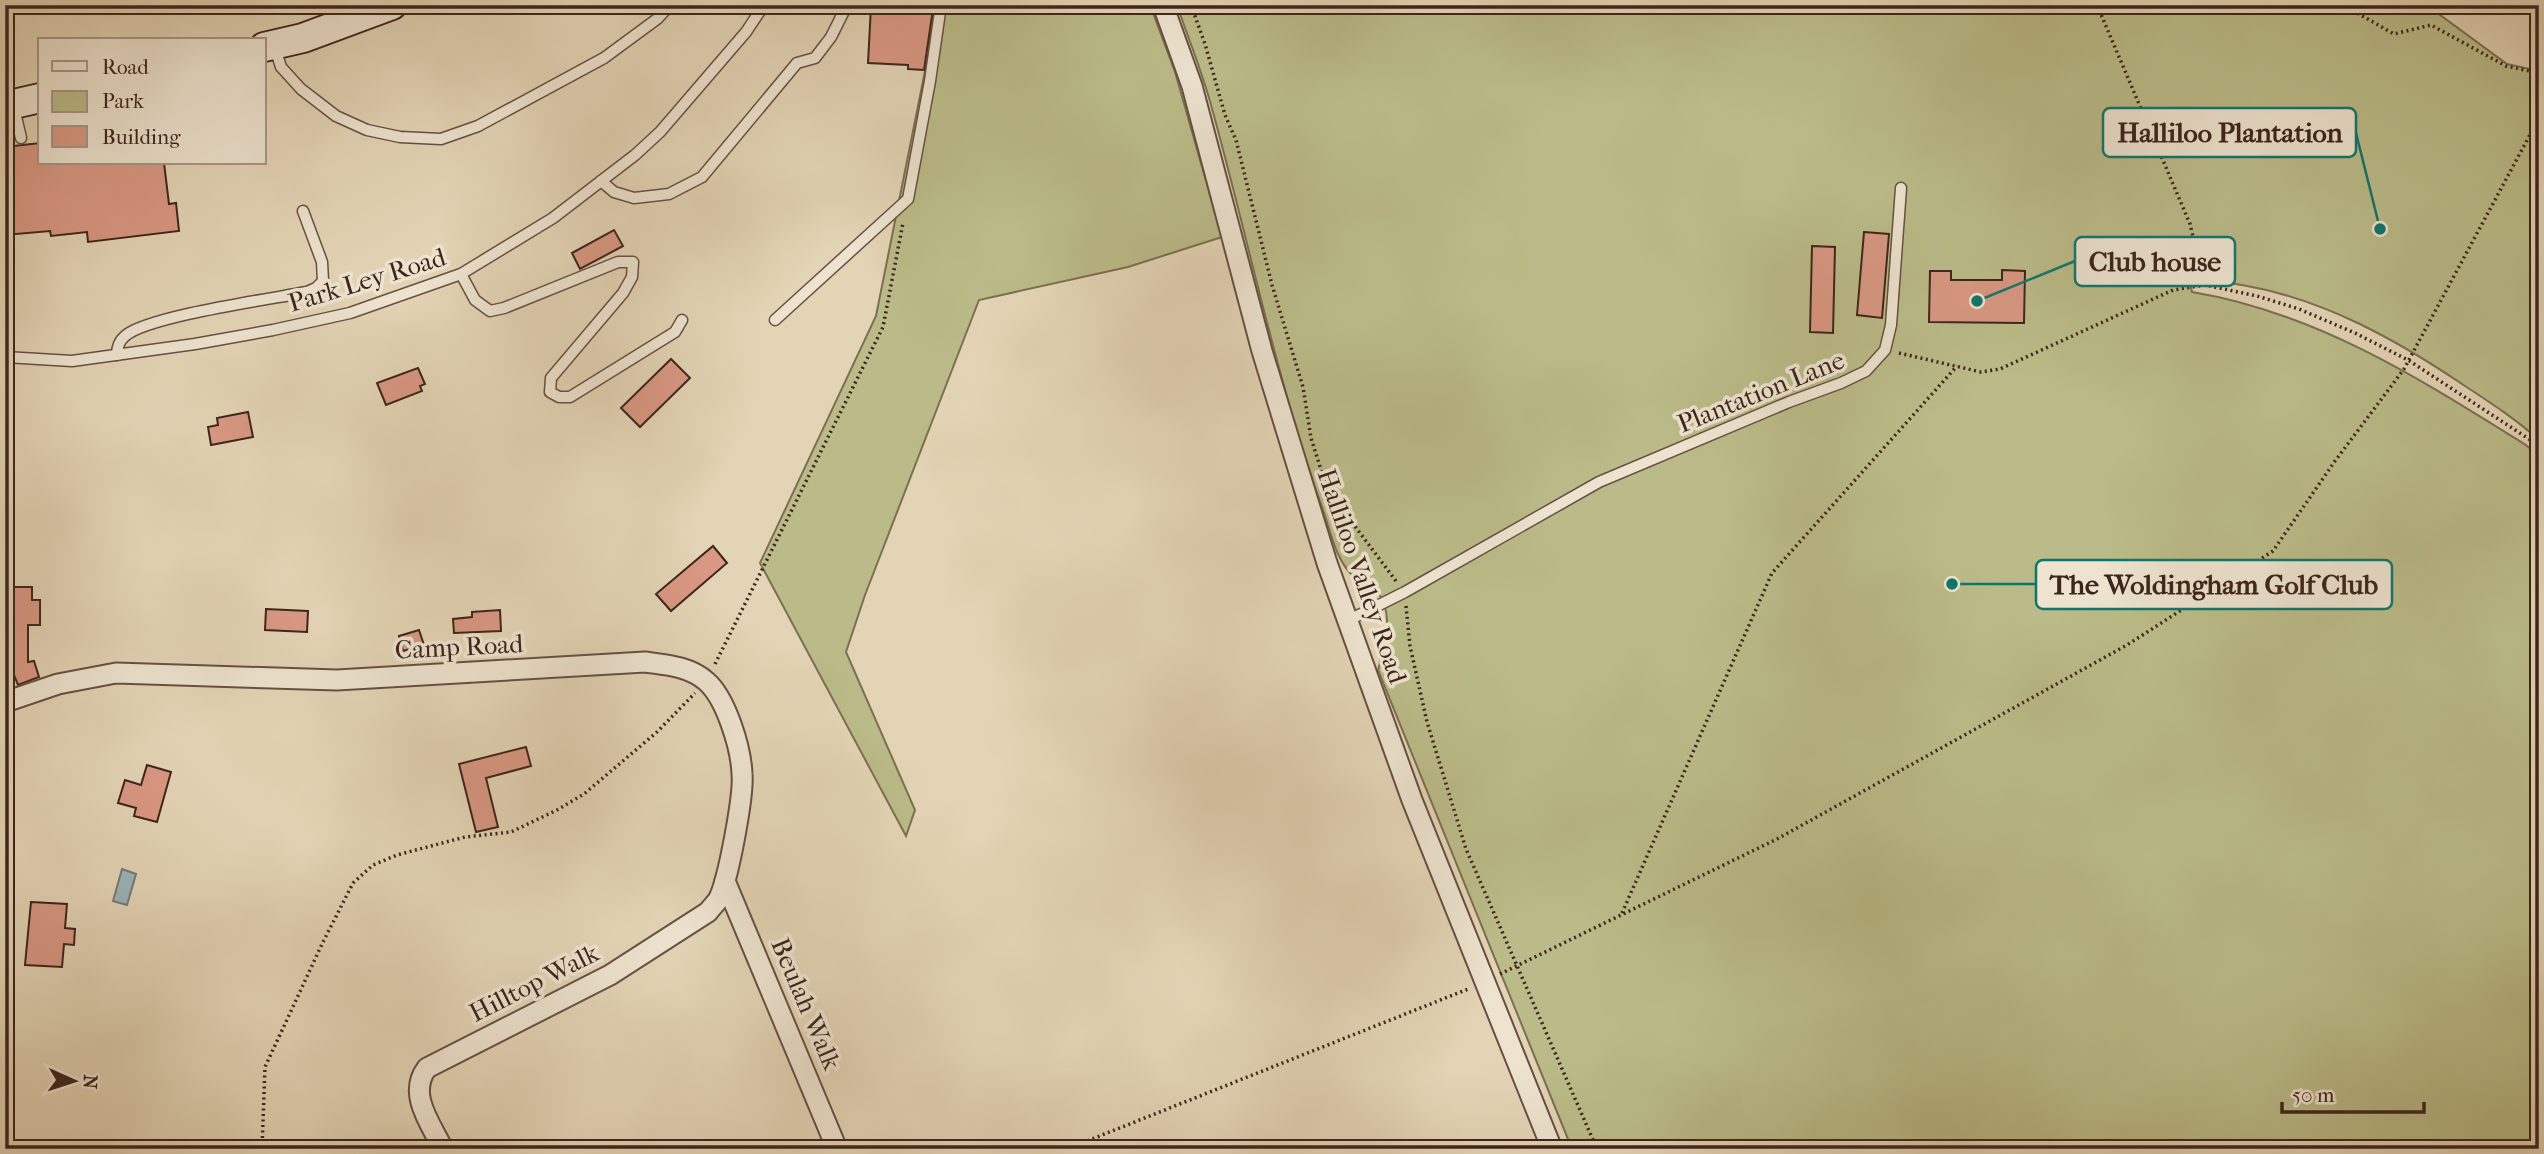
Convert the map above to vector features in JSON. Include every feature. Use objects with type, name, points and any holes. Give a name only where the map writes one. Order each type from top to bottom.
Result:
[{"type":"street","points":[[269,46],[303,38],[392,5]]},
{"type":"street","name":"Halliloo Valley Road","points":[[1163,5],[1192,86],[1262,351],[1347,621],[1412,800],[1552,1149]]},
{"type":"street","name":"Camp Road","points":[[5,702],[58,684],[116,673],[338,680],[645,662],[691,671],[706,681]]},
{"type":"street","points":[[706,681],[718,695],[728,718],[743,774],[742,793],[725,881]]},
{"type":"street","name":"Hilltop Walk","points":[[443,1149],[420,1101],[419,1083],[427,1068],[610,975],[708,912],[718,899],[725,881]]},
{"type":"street","name":"Beulah Walk","points":[[725,881],[837,1149]]},
{"type":"lane","points":[[269,46],[281,67],[301,89],[336,116],[367,130],[400,137],[441,139],[478,126],[604,58],[657,19],[670,5]]},
{"type":"lane","name":"Park Ley Road","points":[[5,357],[72,361],[195,344],[310,323],[413,292],[461,274],[553,218],[635,155],[660,132],[746,32],[764,5]]},
{"type":"lane","points":[[601,181],[614,192],[634,198],[669,194],[702,177],[797,63],[815,58],[831,37],[847,5]]},
{"type":"lane","points":[[775,320],[908,199],[930,80],[940,5]]},
{"type":"lane","points":[[20,103],[21,138]]},
{"type":"lane","points":[[1885,350],[1891,325],[1901,188]]},
{"type":"lane","points":[[117,355],[117,347],[126,335],[155,323],[316,288],[323,281],[322,262],[303,211]]},
{"type":"lane","points":[[461,274],[475,300],[490,311],[504,308],[618,262],[632,262],[632,276],[623,293],[551,378],[550,392],[559,397],[570,397],[675,332],[682,320]]},
{"type":"lane","name":"Plantation Lane","points":[[1347,621],[1405,592],[1599,482],[1866,372],[1885,350]]},
{"type":"path","points":[[1191,5],[1205,44],[1224,115],[1236,140],[1272,285],[1303,387],[1311,438],[1322,473],[1339,505],[1405,592],[1410,646],[1427,722],[1466,849],[1597,1149]]},
{"type":"path","points":[[2097,5],[2190,224],[2205,285]]},
{"type":"path","points":[[2343,5],[2394,34],[2431,25],[2506,66],[2539,73]]},
{"type":"path","points":[[2356,5],[2361,14]]},
{"type":"path","points":[[1067,1149],[1485,983],[1517,964],[1777,839],[2102,658],[2273,551],[2335,461],[2404,369],[2539,118]]},
{"type":"path","points":[[262,1149],[265,1067],[353,883],[373,865],[397,855],[465,837],[511,832],[557,810],[584,794],[657,732],[706,681],[883,327],[908,199]]},
{"type":"path","points":[[1885,350],[1981,372],[2000,369],[2173,290],[2205,285],[2257,296],[2299,309],[2355,333],[2408,360],[2539,448]]},
{"type":"path","points":[[1621,914],[1773,573],[1957,366]]},
{"type":"green space","points":[[934,5],[1150,5],[1175,72],[1222,237],[1128,267],[979,300],[865,595],[846,652],[915,810],[906,836],[760,563],[876,316],[925,71]]},
{"type":"green space","points":[[1177,5],[2435,5],[2432,9],[2507,64],[2539,71],[2539,440],[2504,412],[2439,369],[2386,338],[2331,311],[2272,291],[2215,280],[2189,279],[2192,292],[2282,315],[2366,352],[2447,396],[2526,445],[2539,457],[2539,1149],[1572,1149],[1378,670],[1387,631],[1383,602],[1375,590],[1346,569],[1332,538],[1291,412],[1207,92]]},
{"type":"water","points":[[122,869],[136,874],[127,905],[113,901]]},
{"type":"building","points":[[930,5],[933,9],[924,70],[908,69],[908,65],[868,63],[871,6]]},
{"type":"building","points":[[38,143],[38,164],[164,164],[169,204],[176,203],[179,231],[88,242],[87,232],[51,236],[50,231],[5,235],[5,180],[9,180],[5,147]]},
{"type":"building","points":[[614,230],[623,246],[580,269],[572,253]]},
{"type":"building","points":[[1864,232],[1889,234],[1882,318],[1857,315]]},
{"type":"building","points":[[1812,246],[1835,247],[1833,333],[1810,332]]},
{"type":"building","points":[[2002,270],[2025,271],[2024,323],[1929,322],[1930,271],[1951,271],[1951,280],[2002,280]]},
{"type":"building","points":[[671,359],[690,378],[640,427],[621,408]]},
{"type":"building","points":[[418,368],[425,384],[420,386],[422,391],[386,405],[377,383]]},
{"type":"building","points":[[248,412],[253,437],[211,445],[208,427],[218,425],[217,418]]},
{"type":"building","points":[[713,546],[727,563],[671,611],[656,594]]},
{"type":"building","points":[[5,587],[32,587],[32,600],[40,600],[40,625],[28,625],[28,662],[34,661],[39,677],[18,685],[5,652]]},
{"type":"building","points":[[266,609],[308,611],[307,632],[265,630]]},
{"type":"building","points":[[500,610],[501,631],[454,633],[453,619],[472,617],[472,612]]},
{"type":"building","points":[[419,630],[424,645],[403,651],[399,636]]},
{"type":"building","points":[[526,747],[531,766],[486,778],[498,827],[476,832],[459,764]]},
{"type":"building","points":[[147,765],[171,772],[157,822],[134,816],[136,808],[118,803],[125,780],[141,785]]},
{"type":"building","points":[[31,902],[67,904],[65,928],[75,929],[74,945],[64,944],[62,967],[25,965]]},
{"type":"place","name":"Halliloo Plantation","points":[[2380,229]]},
{"type":"place","name":"Club house","points":[[1977,301]]},
{"type":"place","name":"The Woldingham Golf Club","points":[[1952,584]]}]
